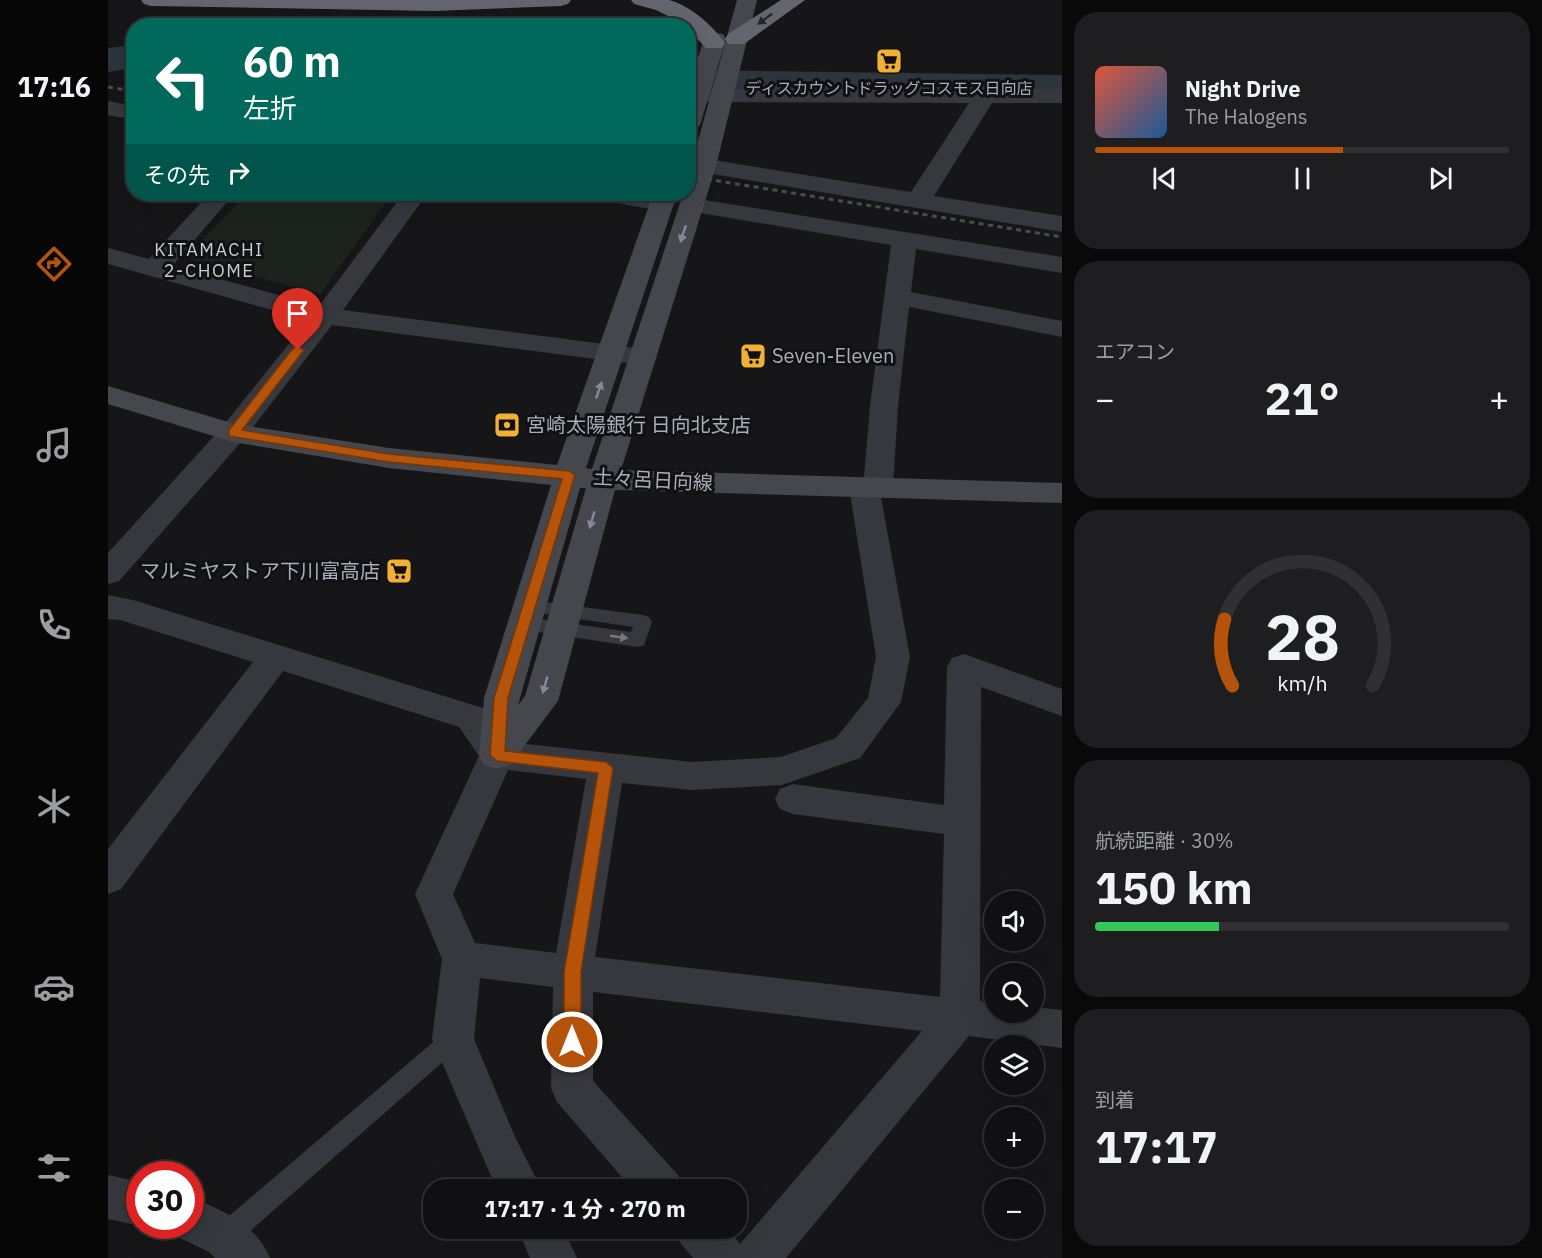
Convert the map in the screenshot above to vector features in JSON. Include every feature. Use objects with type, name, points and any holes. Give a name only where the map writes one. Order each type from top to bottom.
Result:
[{"type":"highway","points":[[151,0],[434,5],[561,0]]},
{"type":"highway","points":[[641,0],[679,11],[690,18]]},
{"type":"highway","points":[[736,39],[795,0]]},
{"type":"highway","points":[[696,22],[714,43]]},
{"type":"street","points":[[717,70],[714,43],[727,0]]},
{"type":"street","points":[[747,0],[736,39],[717,70],[696,164],[1062,224]]},
{"type":"street","points":[[918,201],[986,96]]},
{"type":"street","points":[[710,97],[1062,96]]},
{"type":"street","points":[[696,115],[710,97]]},
{"type":"street","points":[[108,108],[126,111]]},
{"type":"street","points":[[155,269],[216,201]]},
{"type":"street","points":[[108,573],[233,433],[325,316],[410,201]]},
{"type":"street","points":[[497,755],[501,698],[569,475],[662,201]]},
{"type":"street","points":[[514,1179],[453,1039],[462,959],[434,894],[497,755],[541,701],[603,480],[692,201]]},
{"type":"street","points":[[692,205],[1062,265]]},
{"type":"street","points":[[108,607],[121,608],[471,717],[497,755],[692,776],[782,771],[848,748],[884,702],[893,657],[871,488],[884,406],[904,240]]},
{"type":"street","points":[[108,256],[325,316],[643,357]]},
{"type":"street","points":[[898,297],[1062,329]]},
{"type":"street","name":"土々呂日向線","points":[[108,395],[233,433],[389,458],[603,480],[1062,493]]},
{"type":"street","points":[[108,878],[276,656]]},
{"type":"street","points":[[757,1258],[960,1017],[964,667],[1062,703]]},
{"type":"street","points":[[606,768],[573,972],[572,1088],[652,1179]]},
{"type":"street","points":[[793,799],[962,822]]},
{"type":"street","points":[[462,959],[1062,1029]]},
{"type":"street","points":[[108,1197],[126,1201]]},
{"type":"street","points":[[544,1239],[554,1258]]},
{"type":"street","points":[[707,1239],[723,1258]]},
{"type":"lane","points":[[527,615],[564,620]]},
{"type":"lane","points":[[221,1238],[453,1039]]},
{"type":"shaded area","points":[[239,201],[387,201],[320,294],[186,258]]},
{"type":"waterway","points":[[108,60],[126,57]]},
{"type":"waterway","points":[[696,82],[1062,87]]},
{"type":"railway","points":[[108,87],[126,90]]},
{"type":"railway","points":[[696,177],[1062,237]]},
{"type":"place","name":"ディスカウントドラッグコスモス日向店","points":[[889,61]]},
{"type":"place","name":"Seven-Eleven","points":[[753,356]]},
{"type":"place","name":"宮崎太陽銀行 日向北支店","points":[[507,425]]},
{"type":"place","name":"マルミヤストア下川富高店","points":[[399,571]]},
{"type":"district","name":"KITAMACHI 2-CHOME","points":[[209,260]]},
{"type":"route","points":[[298,350],[233,433],[389,458],[569,475],[501,698],[497,755],[606,768],[573,972],[572,1042]]}]
